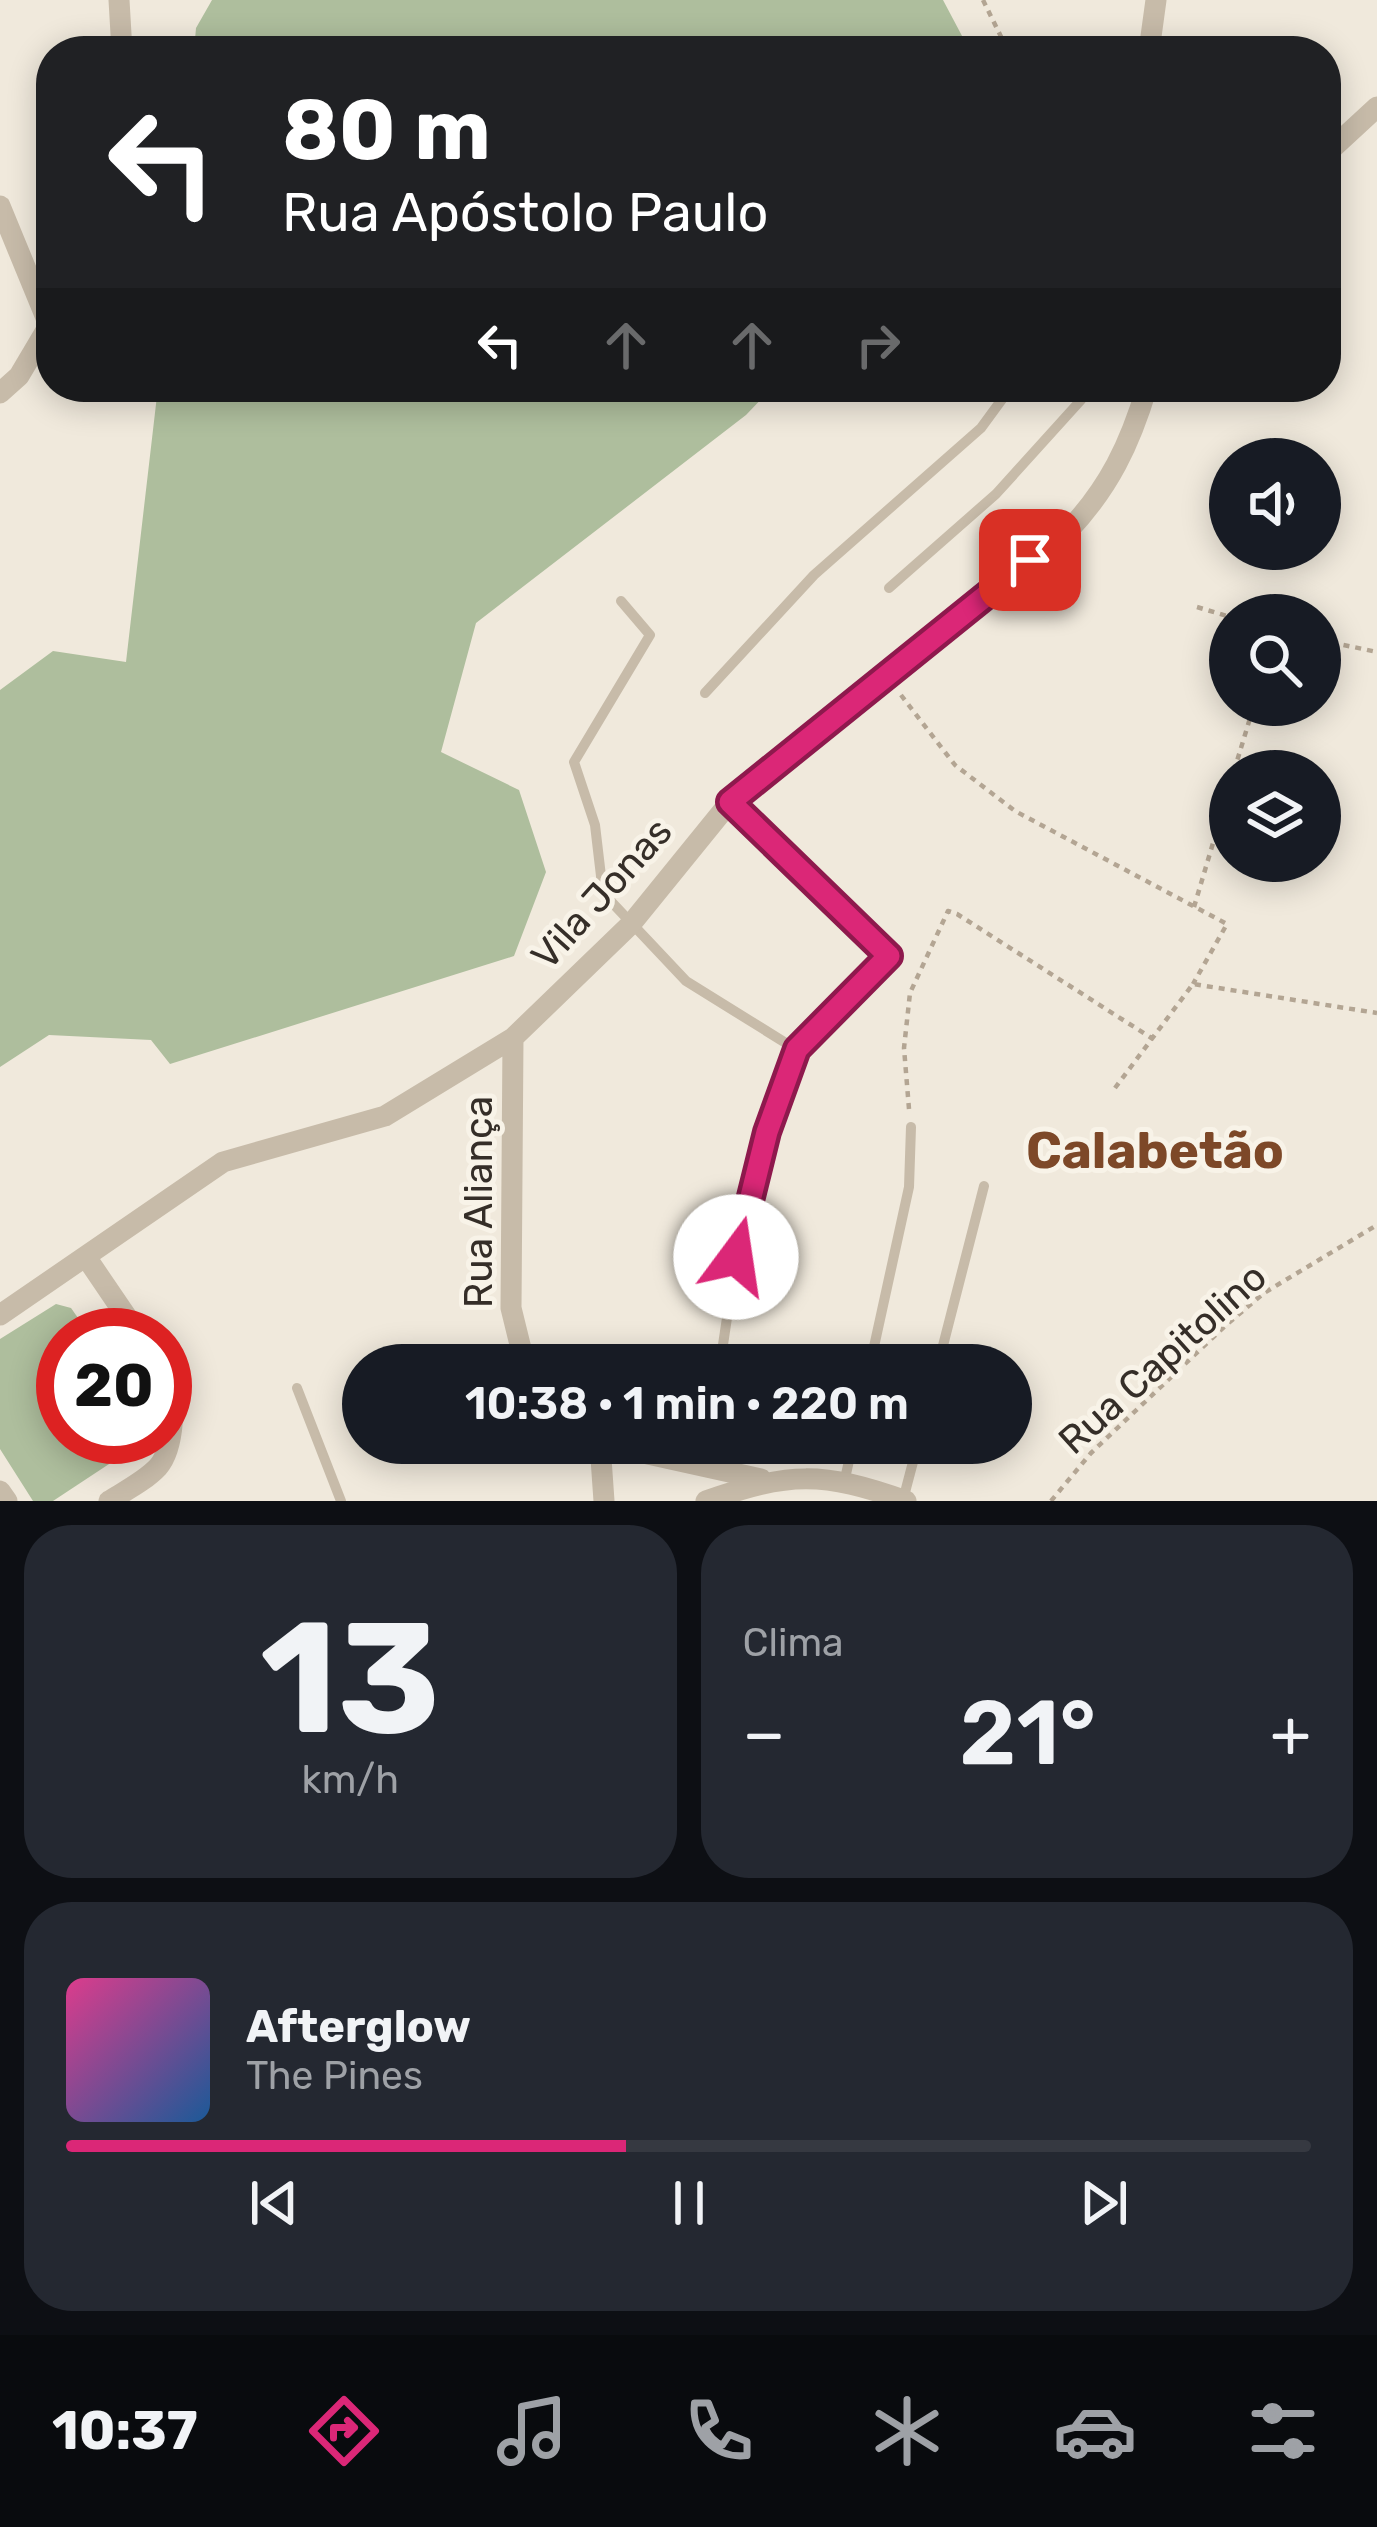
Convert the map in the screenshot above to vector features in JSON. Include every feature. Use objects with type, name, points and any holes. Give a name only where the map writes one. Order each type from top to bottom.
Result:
[{"type":"street","points":[[119,0],[121,36]]},
{"type":"street","points":[[1151,36],[1156,0]]},
{"type":"street","points":[[1341,140],[1377,107]]},
{"type":"street","points":[[0,206],[36,290]]},
{"type":"street","points":[[0,393],[19,376],[36,347]]},
{"type":"street","name":"Vila Jonas","points":[[0,1315],[223,1162],[385,1116],[513,1038],[631,924],[730,802],[1067,532],[1090,508],[1122,460],[1143,402]]},
{"type":"street","name":"Rua Aliança","points":[[513,1038],[511,1308],[520,1344]]},
{"type":"street","points":[[86,1257],[121,1308]]},
{"type":"street","points":[[109,1501],[161,1464]]},
{"type":"street","points":[[600,1464],[604,1501]]},
{"type":"street","points":[[689,1464],[766,1480]]},
{"type":"street","points":[[706,1501],[766,1480],[801,1477],[905,1500]]},
{"type":"street","points":[[0,1490],[8,1501]]},
{"type":"lane","points":[[705,693],[814,575],[981,428],[1000,402]]},
{"type":"lane","points":[[889,588],[997,494],[1079,402]]},
{"type":"lane","points":[[621,601],[650,635],[574,762],[595,826],[603,893],[686,981],[797,1049]]},
{"type":"lane","points":[[723,1344],[736,1257],[767,1132],[797,1049],[889,956],[730,802]]},
{"type":"lane","points":[[875,1344],[909,1187],[911,1127]]},
{"type":"lane","points":[[943,1344],[984,1186]]},
{"type":"lane","points":[[297,1388],[341,1501]]},
{"type":"lane","points":[[706,1464],[706,1468]]},
{"type":"lane","points":[[844,1483],[848,1464]]},
{"type":"lane","points":[[905,1500],[913,1464]]},
{"type":"path","points":[[982,0],[1001,36]]},
{"type":"path","points":[[1197,607],[1209,611]]},
{"type":"path","points":[[1341,643],[1376,649]]},
{"type":"path","points":[[885,674],[955,765],[1015,811],[1227,924],[1193,984],[1115,1088]]},
{"type":"path","points":[[1194,908],[1209,857]]},
{"type":"path","points":[[911,1127],[904,1021],[910,993],[948,911],[1153,1039]]},
{"type":"path","points":[[1193,984],[1377,1013]]},
{"type":"path","name":"Rua Capitolino","points":[[1051,1501],[1091,1453],[1251,1304],[1377,1225]]},
{"type":"green space","points":[[212,0],[943,0],[962,36],[195,36]]},
{"type":"green space","points":[[156,402],[759,402],[476,623],[441,752],[519,790],[546,872],[514,956],[170,1064],[151,1040],[49,1035],[0,1067],[0,690],[53,651],[126,662]]},
{"type":"green space","points":[[36,1316],[36,1464],[109,1464],[53,1501],[33,1501],[0,1449],[0,1339]]},
{"type":"district","name":"Calabetão","points":[[1155,1150]]},
{"type":"route","points":[[736,1257],[767,1132],[797,1049],[889,956],[730,802],[1030,560]]}]
